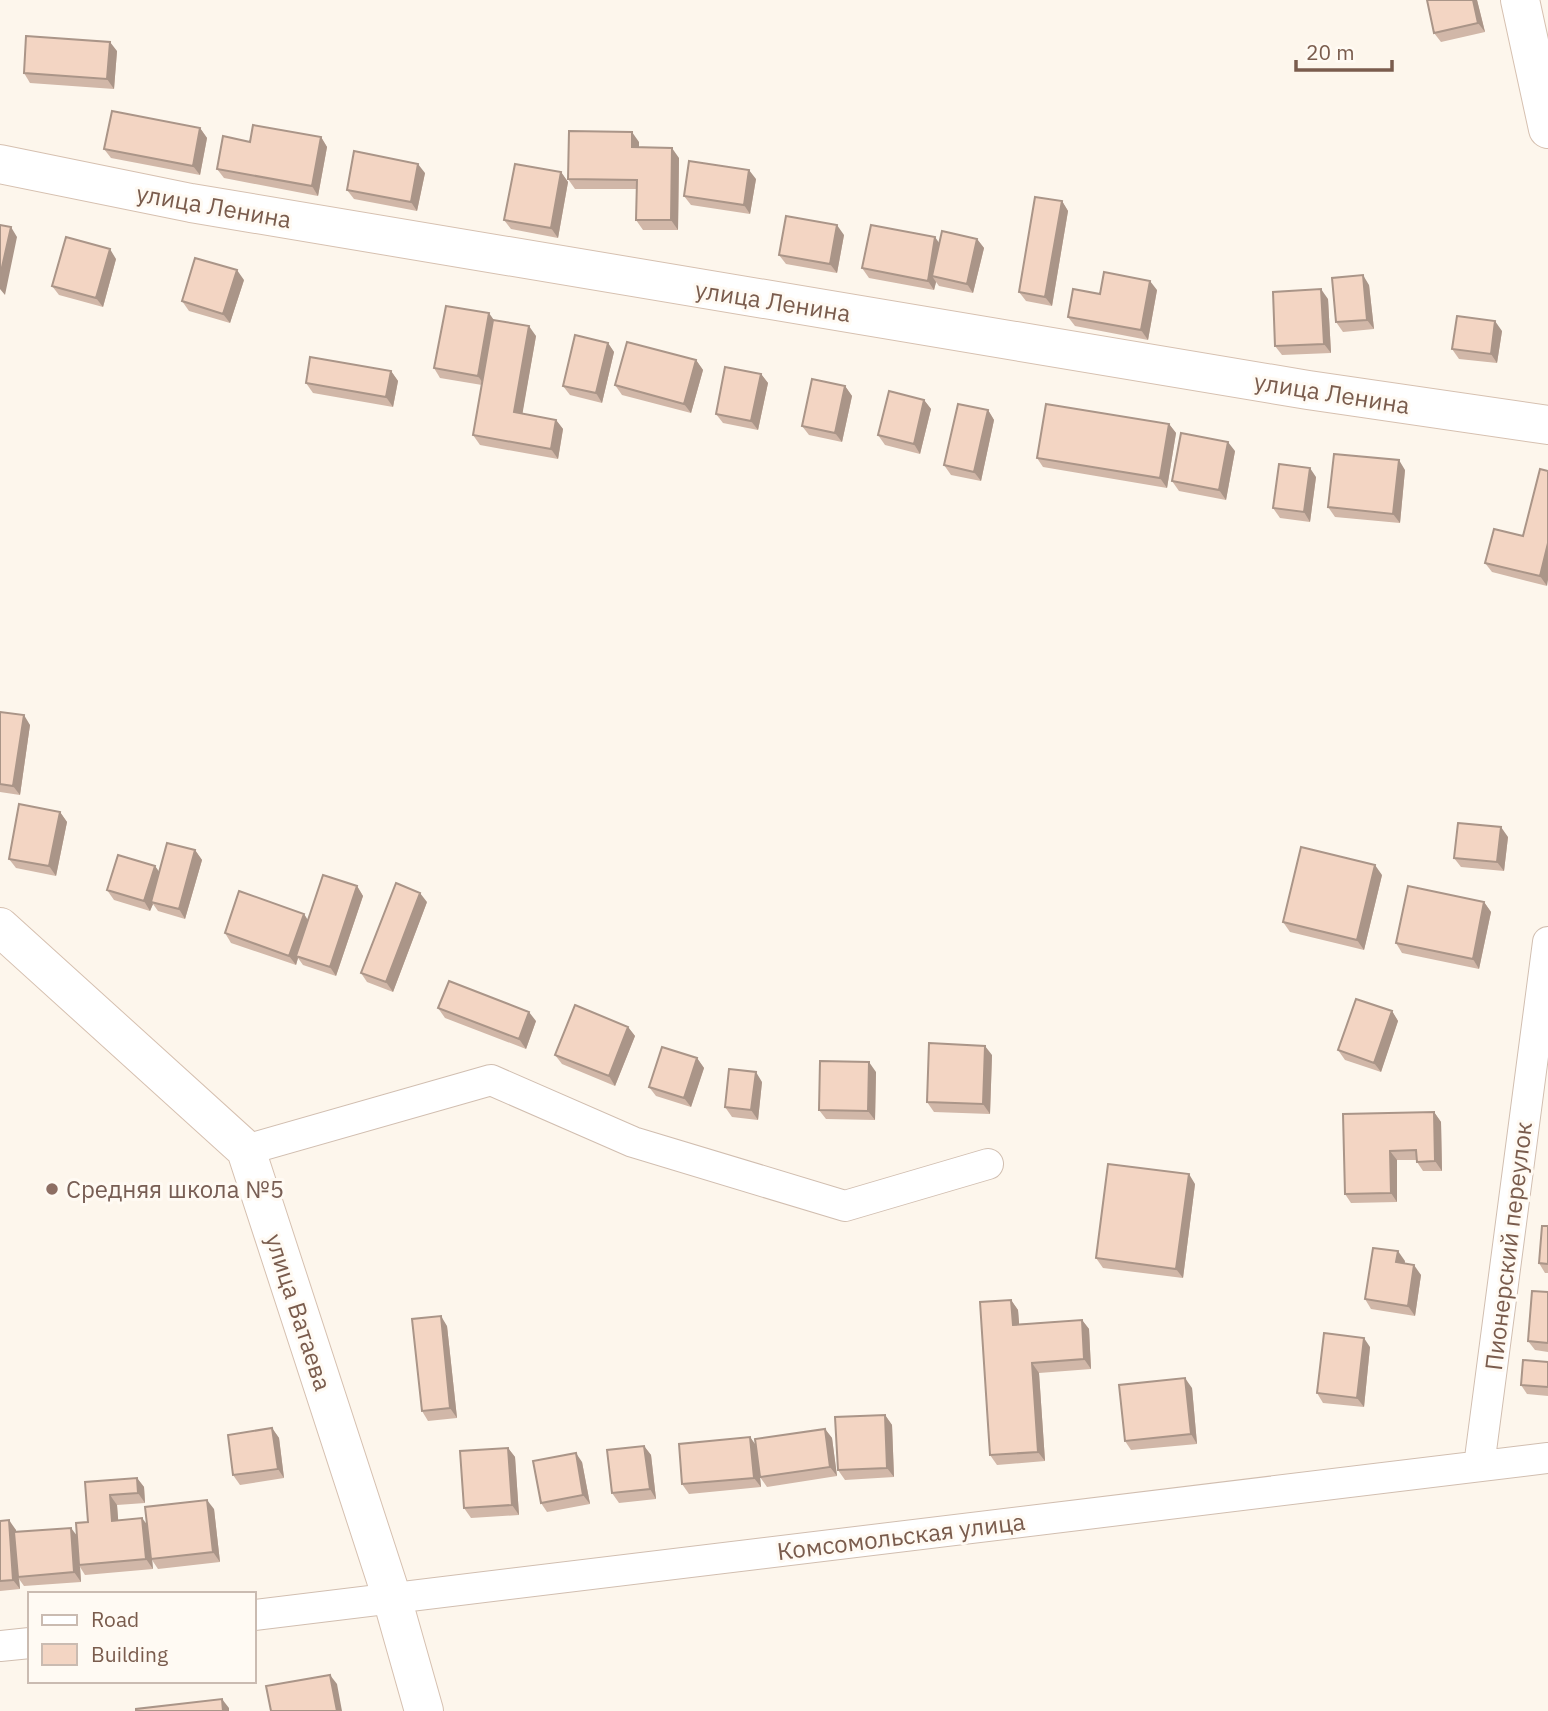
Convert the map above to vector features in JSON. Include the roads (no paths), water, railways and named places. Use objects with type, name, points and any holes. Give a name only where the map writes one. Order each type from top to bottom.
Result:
[{"type":"street","points":[[1520,0],[1548,129]]},
{"type":"street","name":"улица Ленина","points":[[0,164],[191,203],[1308,390],[1548,425]]},
{"type":"street","name":"улица Ватаева","points":[[0,927],[246,1150],[392,1598],[424,1711]]},
{"type":"street","name":"Пионерский переулок","points":[[1479,1466],[1548,942]]},
{"type":"street","points":[[246,1150],[491,1080],[633,1142],[845,1206],[988,1164]]},
{"type":"street","name":"Комсомольская улица","points":[[256,1615],[1548,1458]]},
{"type":"street","points":[[0,1646],[28,1643]]},
{"type":"place","name":"Средняя школа №5","points":[[52,1189]]}]
